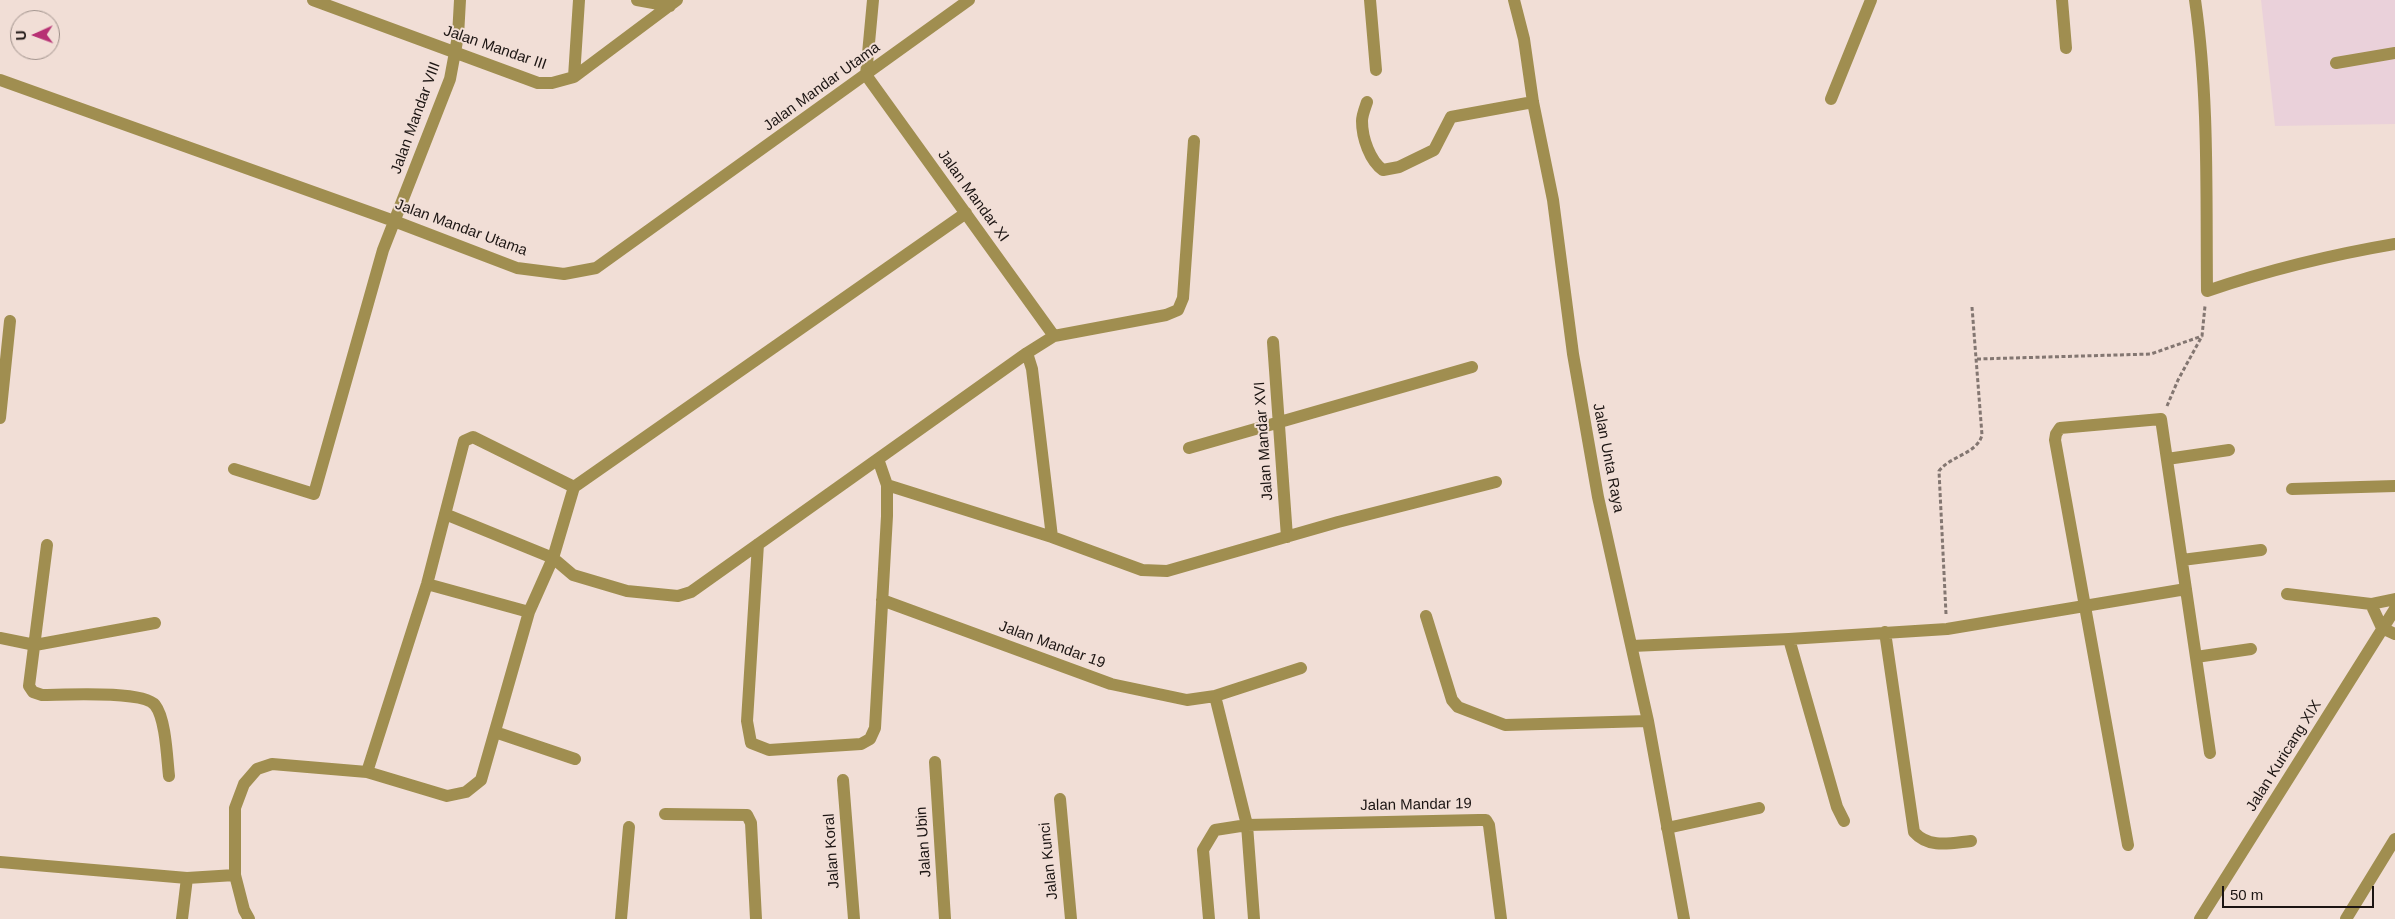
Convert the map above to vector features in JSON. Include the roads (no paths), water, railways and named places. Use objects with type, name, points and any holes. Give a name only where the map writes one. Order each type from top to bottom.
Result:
[{"type":"street","name":"Jalan Mandar III","points":[[313,0],[538,83],[552,84],[574,77],[674,3]]},
{"type":"street","name":"Jalan Mandar VIII","points":[[234,469],[314,494],[383,250],[450,79],[456,54],[460,0]]},
{"type":"street","points":[[574,77],[580,0]]},
{"type":"street","points":[[637,0],[674,3]]},
{"type":"street","points":[[866,75],[873,0]]},
{"type":"street","name":"Jalan Mandar Utama","points":[[0,80],[394,221],[517,268],[564,274],[596,268],[969,0]]},
{"type":"street","points":[[1370,0],[1376,70]]},
{"type":"street","name":"Jalan Unta Raya","points":[[1514,0],[1524,39],[1533,102],[1553,200],[1573,354],[1598,497],[1648,721],[1684,919]]},
{"type":"street","points":[[1831,98],[1871,0]]},
{"type":"street","points":[[2062,0],[2066,48]]},
{"type":"street","points":[[2195,0],[2201,39],[2206,135],[2207,290],[2262,272],[2332,254],[2395,244]]},
{"type":"street","points":[[2336,63],[2395,53]]},
{"type":"street","name":"Jalan Mandar XI","points":[[866,75],[1054,336]]},
{"type":"street","points":[[1367,102],[1362,120],[1365,138],[1374,164],[1383,170],[1399,167],[1434,150],[1451,116],[1533,102]]},
{"type":"street","points":[[445,514],[553,558],[572,576],[627,591],[678,596],[691,592],[1027,353],[1054,336],[1166,315],[1178,310],[1183,298],[1194,142]]},
{"type":"street","points":[[249,919],[244,910],[235,875],[235,808],[244,784],[257,769],[272,764],[367,772],[447,796],[466,792],[481,780],[529,612],[553,558],[574,487],[966,214]]},
{"type":"street","points":[[0,418],[10,321]]},
{"type":"street","name":"Jalan Mandar XVI","points":[[1273,342],[1280,423],[1286,537]]},
{"type":"street","points":[[1027,353],[1032,369],[1052,537]]},
{"type":"street","points":[[1189,448],[1472,367]]},
{"type":"street","points":[[2128,845],[2084,607],[2056,434],[2060,428],[2161,419],[2210,753]]},
{"type":"street","points":[[367,772],[427,584],[464,441],[468,437],[474,437],[574,487]]},
{"type":"street","points":[[2167,460],[2229,450]]},
{"type":"street","points":[[758,544],[747,721],[750,743],[769,750],[861,744],[870,739],[875,728],[886,485],[878,459]]},
{"type":"street","points":[[886,485],[1052,537],[1142,570],[1167,571],[1286,537],[1496,482]]},
{"type":"street","points":[[2292,489],[2395,486]]},
{"type":"street","points":[[47,545],[30,686],[33,692],[42,695],[120,695],[148,700],[154,705],[162,721],[168,776]]},
{"type":"street","points":[[2182,560],[2261,550]]},
{"type":"street","points":[[427,584],[529,612]]},
{"type":"street","points":[[1632,646],[1789,640],[1946,629],[2186,589]]},
{"type":"street","points":[[2286,594],[2371,604],[2395,599]]},
{"type":"street","name":"Jalan Mandar 19","points":[[882,600],[1111,684],[1187,700],[1215,696],[1301,668]]},
{"type":"street","points":[[2371,604],[2382,628],[2395,634]]},
{"type":"street","name":"Jalan Kuricang XIX","points":[[2200,919],[2395,609]]},
{"type":"street","points":[[1426,616],[1452,700],[1458,707],[1505,725],[1648,721]]},
{"type":"street","points":[[0,638],[36,646],[155,623]]},
{"type":"street","points":[[1885,632],[1914,832],[1920,838],[1935,844],[1971,841]]},
{"type":"street","points":[[1789,640],[1833,793],[1844,821]]},
{"type":"street","points":[[2196,658],[2250,650]]},
{"type":"street","points":[[1215,696],[1247,825],[1254,919]]},
{"type":"street","points":[[495,732],[574,758]]},
{"type":"street","name":"Jalan Ubin","points":[[935,762],[945,919]]},
{"type":"street","name":"Jalan Koral","points":[[843,780],[854,919]]},
{"type":"street","name":"Jalan Kunci","points":[[1060,799],[1071,919]]},
{"type":"street","points":[[1668,828],[1759,808]]},
{"type":"street","points":[[665,814],[747,815],[751,823],[756,919]]},
{"type":"street","name":"Jalan Mandar 19","points":[[1209,919],[1203,850],[1215,830],[1247,825],[1486,820],[1489,825],[1501,919]]},
{"type":"street","points":[[621,919],[630,827]]},
{"type":"street","points":[[2346,919],[2395,839]]},
{"type":"street","points":[[0,862],[187,878],[235,875]]},
{"type":"street","points":[[182,919],[187,878]]}]
